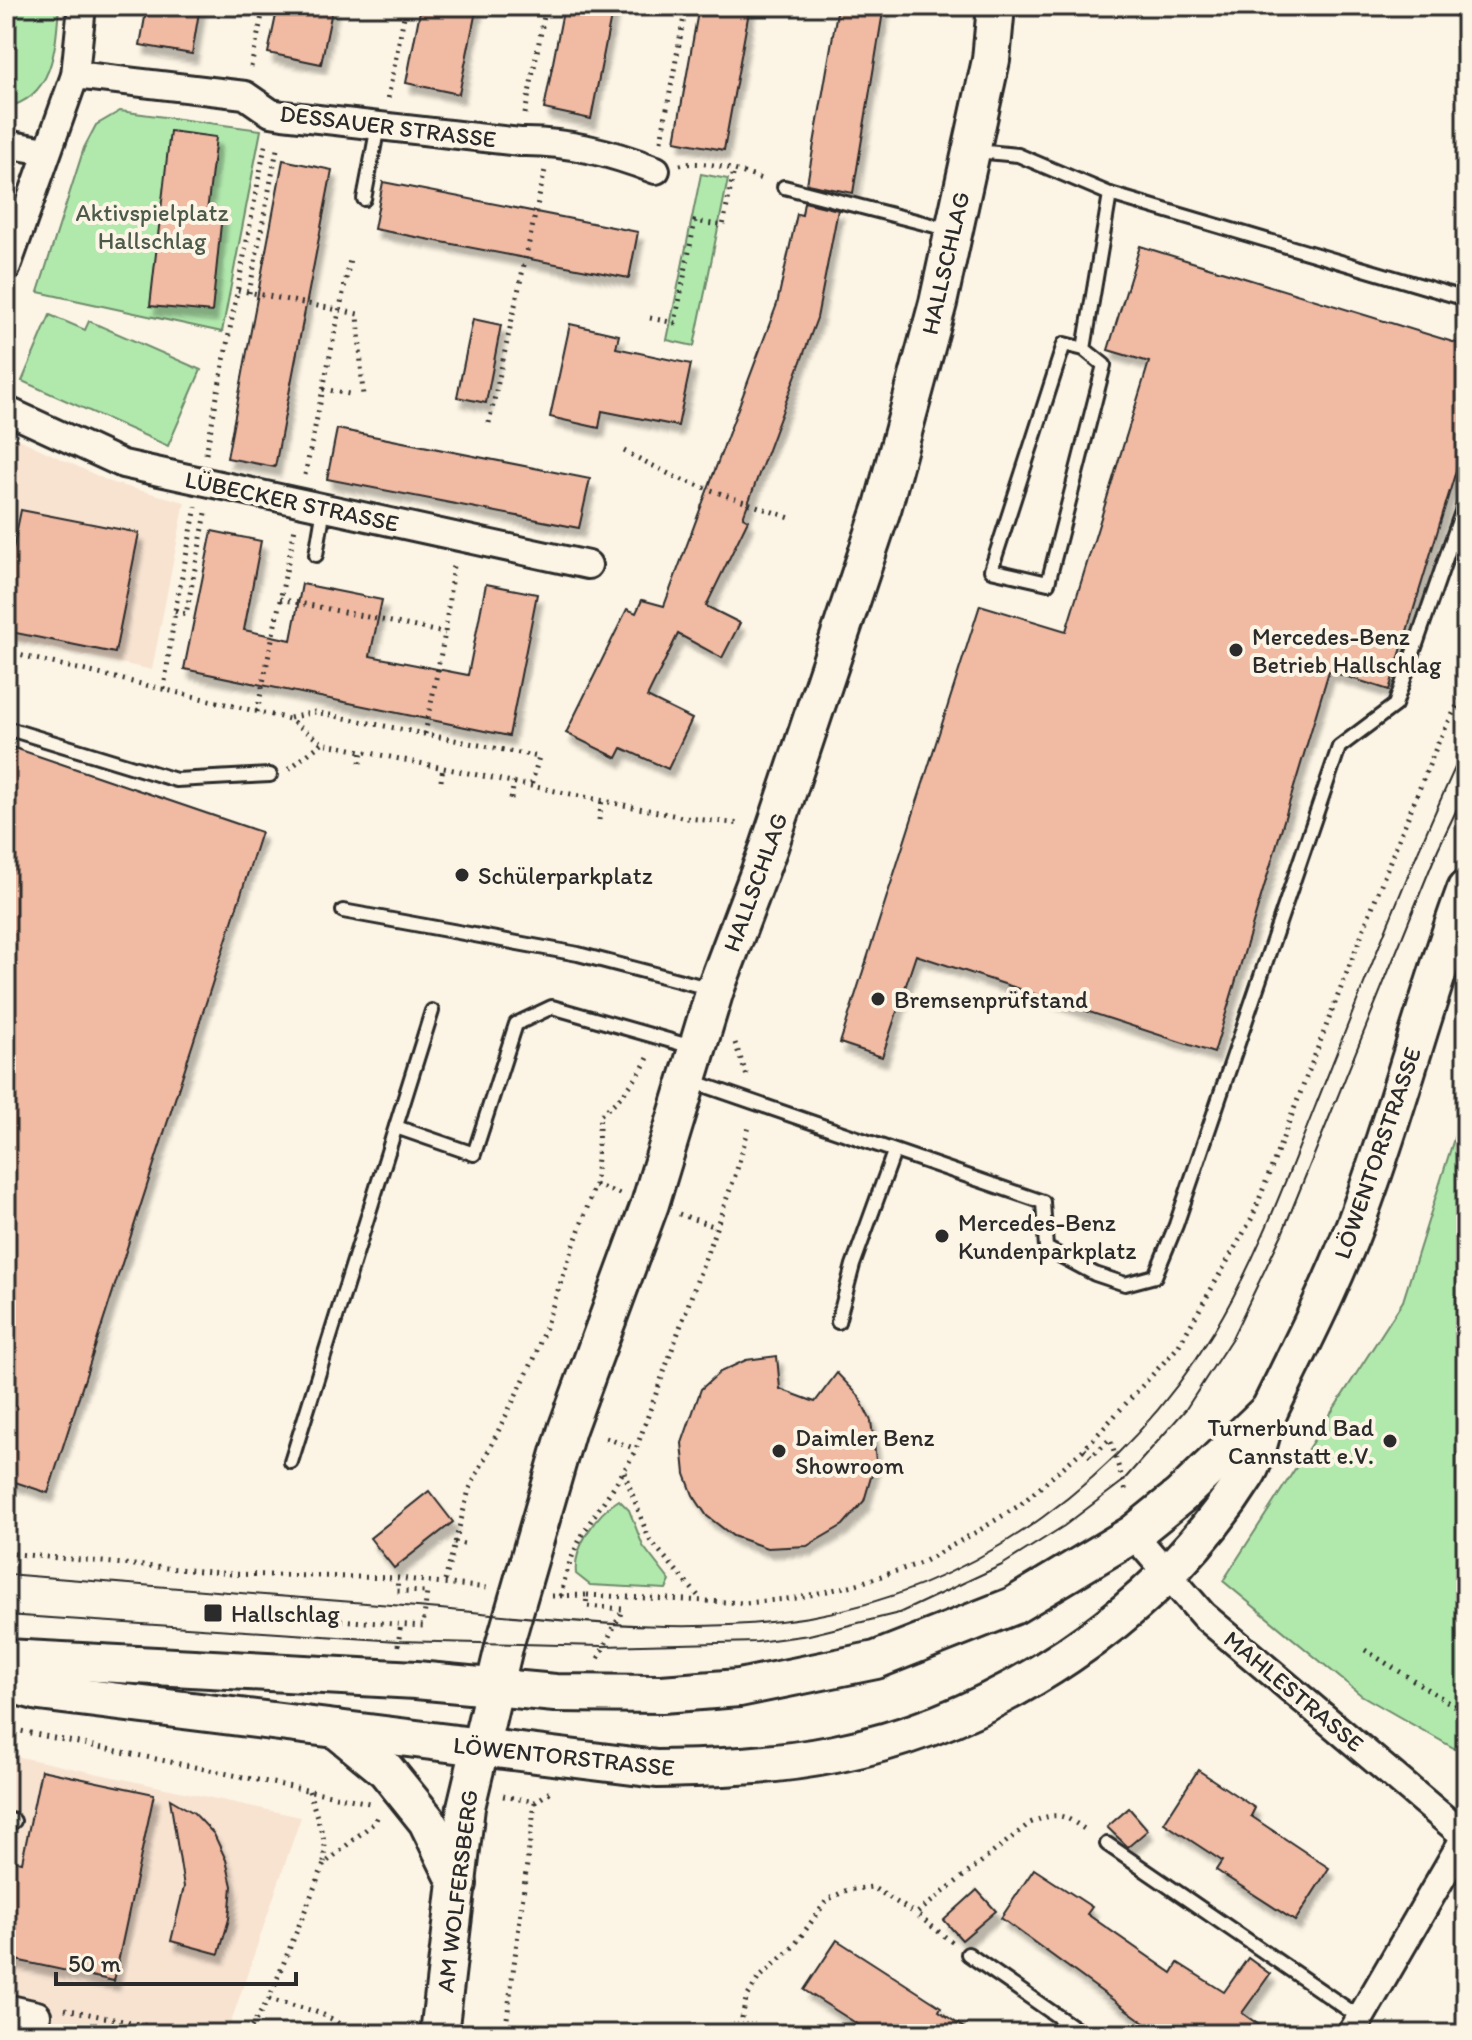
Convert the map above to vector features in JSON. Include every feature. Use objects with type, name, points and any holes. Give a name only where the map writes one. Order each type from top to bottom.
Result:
[{"type":"main road","name":"HALLSCHLAG","points":[[478,1748],[567,1429],[650,1204],[715,990],[775,828],[883,506],[953,231],[991,60],[996,6]]},
{"type":"main road","name":"LÖWENTORSTRASSE","points":[[6,1683],[39,1692],[657,1769],[754,1767],[837,1754],[921,1730],[1021,1684],[1097,1634],[1165,1574],[1214,1521],[1248,1472],[1269,1410],[1329,1290],[1364,1202],[1466,889]]},
{"type":"main road","name":"LÖWENTORSTRASSE","points":[[6,1658],[493,1686],[555,1693],[662,1694],[739,1688],[876,1660],[1013,1606],[1133,1534],[1180,1496],[1269,1410]]},
{"type":"main road","points":[[336,1729],[386,1770],[427,1821],[458,1884]]},
{"type":"main road","name":"AM WOLFERSBERG","points":[[439,2034],[478,1748]]},
{"type":"street","points":[[6,269],[75,75],[82,6]]},
{"type":"street","name":"DESSAUER STRASSE","points":[[75,75],[245,95],[271,113],[520,142],[551,142],[612,153],[656,170]]},
{"type":"street","points":[[6,144],[46,151]]},
{"type":"street","name":"LÜBECKER STRASSE","points":[[6,410],[123,464],[588,565]]},
{"type":"street","name":"MAHLESTRASSE","points":[[1133,1534],[1203,1615],[1465,1837]]},
{"type":"street","points":[[1357,2027],[1465,1837]]},
{"type":"street","points":[[6,2008],[37,2015]]},
{"type":"lane","points":[[364,199],[380,126]]},
{"type":"lane","points":[[971,150],[1018,155],[1110,194],[1466,299]]},
{"type":"lane","points":[[784,187],[953,231]]},
{"type":"lane","points":[[1084,349],[1110,194]]},
{"type":"lane","points":[[1064,344],[1084,349],[1104,365],[1048,583],[991,570],[1064,344]]},
{"type":"lane","points":[[396,1127],[474,1154],[516,1024],[552,1007],[693,1064],[756,1102],[894,1152],[974,1175],[1043,1202],[1046,1248],[1095,1274],[1125,1284],[1155,1276],[1176,1225],[1339,747],[1395,705],[1466,500]]},
{"type":"lane","points":[[312,505],[316,555]]},
{"type":"lane","points":[[6,728],[176,780],[270,775]]},
{"type":"lane","points":[[343,911],[578,954],[715,990]]},
{"type":"lane","points":[[291,1462],[432,1011]]},
{"type":"lane","points":[[838,1322],[853,1265],[894,1152]]},
{"type":"lane","points":[[1107,1844],[1357,2027]]},
{"type":"lane","points":[[968,1954],[1083,2034]]},
{"type":"path","points":[[245,95],[264,6]]},
{"type":"path","points":[[380,126],[406,6]]},
{"type":"path","points":[[520,142],[546,6]]},
{"type":"path","points":[[656,170],[686,6]]},
{"type":"path","points":[[164,689],[175,611],[271,113]]},
{"type":"path","points":[[489,423],[551,142]]},
{"type":"path","points":[[249,293],[275,155]]},
{"type":"path","points":[[692,162],[734,170],[784,187]]},
{"type":"path","points":[[650,318],[675,323],[695,221],[723,226],[734,170]]},
{"type":"path","points":[[312,505],[323,389],[350,260]]},
{"type":"path","points":[[238,290],[358,314],[363,397]]},
{"type":"path","points":[[323,389],[349,394]]},
{"type":"path","points":[[624,451],[677,478],[790,518]]},
{"type":"path","points":[[175,611],[186,614],[203,528]]},
{"type":"path","points":[[257,712],[293,536]]},
{"type":"path","points":[[425,734],[445,633],[450,582]]},
{"type":"path","points":[[280,599],[445,633]]},
{"type":"path","points":[[6,652],[289,719],[322,743],[687,818],[775,828]]},
{"type":"path","points":[[289,719],[315,712],[539,757],[531,786]]},
{"type":"path","points":[[270,775],[284,773],[322,743]]},
{"type":"path","points":[[360,763],[362,751]]},
{"type":"path","points":[[441,781],[443,767]]},
{"type":"path","points":[[511,799],[514,782]]},
{"type":"path","points":[[599,820],[602,800]]},
{"type":"path","points":[[561,1596],[566,1567],[581,1532],[624,1472],[636,1449],[736,1173],[756,1102]]},
{"type":"path","points":[[6,1553],[231,1574],[445,1581],[469,1490],[534,1359],[595,1185],[600,1115]]},
{"type":"path","points":[[606,1438],[636,1449]]},
{"type":"path","points":[[1084,1449],[1091,1457],[1110,1439],[1126,1496],[1135,1488]]},
{"type":"path","points":[[488,1450],[491,1460]]},
{"type":"path","points":[[624,1472],[649,1539],[701,1599]]},
{"type":"path","points":[[578,1518],[581,1532]]},
{"type":"path","points":[[454,1542],[469,1545]]},
{"type":"path","points":[[293,1617],[423,1626],[427,1592],[397,1591],[398,1578]]},
{"type":"path","points":[[1365,1650],[1466,1713]]},
{"type":"path","points":[[6,1728],[373,1803]]},
{"type":"path","points":[[247,2034],[269,1999],[324,1864],[325,1843],[309,1790]]},
{"type":"path","points":[[505,2034],[535,1802]]},
{"type":"path","points":[[324,1864],[375,1822],[383,1803]]},
{"type":"path","points":[[916,1914],[1030,1823],[1049,1815],[1062,1814],[1107,1844]]},
{"type":"path","points":[[743,2034],[746,1999],[758,1979],[794,1946],[827,1900],[847,1890],[872,1887],[916,1914],[968,1954]]},
{"type":"path","points":[[269,1999],[326,2016],[342,2024],[349,2034]]},
{"type":"path","points":[[37,2015],[52,2006],[186,2034]]},
{"type":"shaded area","points":[[6,433],[113,483],[185,502],[152,670],[6,638]]},
{"type":"shaded area","points":[[6,1754],[301,1817],[227,2034],[6,2034]]},
{"type":"green space","points":[[6,6],[59,6],[54,53],[43,81],[22,102],[6,107]]},
{"type":"green space","name":"Aktivspielplatz Hallschlag","points":[[120,111],[261,130],[222,332],[38,292],[84,148],[96,125]]},
{"type":"green space","points":[[701,174],[728,179],[694,346],[667,340]]},
{"type":"green space","points":[[50,315],[85,330],[89,321],[201,370],[168,446],[22,381]]},
{"type":"green space","name":"Turnerbund Bad Cannstatt e.V.","points":[[1466,1100],[1466,1755],[1361,1695],[1223,1581],[1403,1301]]},
{"type":"green space","points":[[619,1500],[629,1510],[643,1546],[670,1581],[666,1589],[590,1585],[576,1574],[582,1542],[594,1522]]},
{"type":"building","points":[[147,6],[200,6],[192,54],[140,45]]},
{"type":"building","points":[[278,6],[333,6],[321,64],[268,53]]},
{"type":"building","points":[[421,6],[477,6],[459,94],[406,83]]},
{"type":"building","points":[[564,6],[613,6],[591,119],[544,109]]},
{"type":"building","points":[[699,6],[750,6],[724,150],[675,141]]},
{"type":"building","points":[[838,6],[884,6],[853,193],[807,184]]},
{"type":"building","points":[[170,131],[216,137],[207,212],[222,214],[212,312],[150,306]]},
{"type":"building","points":[[283,160],[332,170],[275,467],[227,458]]},
{"type":"building","points":[[383,182],[638,232],[629,278],[374,229]]},
{"type":"building","points":[[804,202],[838,210],[817,318],[743,517],[748,520],[706,606],[740,623],[722,658],[678,634],[647,697],[692,719],[668,769],[622,748],[617,758],[566,733],[627,609],[636,613],[642,600],[664,606],[777,304],[797,214],[802,215]]},
{"type":"building","name":"Mercedes-Benz Betrieb Hallschlag","points":[[1140,246],[1466,346],[1466,438],[1389,690],[1329,671],[1214,1053],[916,955],[882,1057],[840,1043],[980,605],[1066,631],[1149,362],[1108,350]]},
{"type":"building","points":[[473,319],[501,325],[486,403],[457,397]]},
{"type":"building","points":[[570,324],[619,335],[616,348],[691,364],[678,426],[602,411],[599,428],[550,417]]},
{"type":"building","points":[[337,429],[590,479],[579,528],[327,479]]},
{"type":"building","points":[[21,510],[139,533],[115,653],[6,631],[6,583]]},
{"type":"building","points":[[212,531],[261,541],[244,630],[291,640],[302,584],[382,600],[370,656],[468,675],[486,584],[537,594],[509,736],[184,669]]},
{"type":"building","points":[[6,745],[261,832],[48,1493],[6,1479],[6,890],[14,864],[6,861]]},
{"type":"building","name":"Daimler Benz Showroom","points":[[777,1356],[780,1389],[815,1402],[837,1373],[858,1395],[871,1421],[876,1460],[864,1501],[843,1525],[807,1546],[767,1548],[733,1536],[707,1516],[693,1495],[685,1474],[682,1443],[701,1389],[720,1372],[746,1360]]},
{"type":"building","points":[[429,1491],[453,1522],[394,1568],[370,1538]]},
{"type":"building","points":[[41,1770],[154,1794],[114,1981],[6,1958],[6,1859],[22,1862]]},
{"type":"building","points":[[1198,1770],[1255,1808],[1251,1816],[1329,1868],[1295,1921],[1216,1870],[1222,1861],[1164,1823]]},
{"type":"building","points":[[170,1799],[194,1813],[214,1834],[226,1860],[232,1886],[229,1919],[219,1954],[171,1941],[184,1887]]},
{"type":"building","points":[[1129,1808],[1148,1830],[1128,1847],[1107,1827]]},
{"type":"building","points":[[1034,1869],[1092,1907],[1087,1914],[1172,1973],[1178,1963],[1224,1992],[1248,1958],[1270,1974],[1242,2013],[1272,2034],[1163,2034],[1142,2021],[1001,1918]]},
{"type":"building","points":[[977,1890],[996,1911],[962,1940],[944,1920]]},
{"type":"building","points":[[837,1940],[941,2007],[939,2011],[973,2034],[873,2034],[804,1990]]},
{"type":"tram line","points":[[6,1574],[564,1621],[712,1626],[809,1617],[872,1602],[932,1580],[989,1552],[1042,1518],[1092,1478],[1138,1433],[1178,1384],[1214,1331],[1269,1221],[1407,879],[1466,744]]},
{"type":"tram line","points":[[6,1615],[398,1641],[603,1646],[757,1642],[809,1635],[899,1613],[1002,1565],[1064,1526],[1122,1482],[1186,1409],[1232,1338],[1282,1234],[1438,849],[1466,790]]},
{"type":"place","name":"Mercedes-Benz Betrieb Hallschlag","points":[[1236,650]]},
{"type":"place","name":"Schülerparkplatz","points":[[462,875]]},
{"type":"place","name":"Bremsenprüfstand","points":[[878,999]]},
{"type":"place","name":"Mercedes-Benz Kundenparkplatz","points":[[942,1236]]},
{"type":"place","name":"Turnerbund Bad Cannstatt e.V.","points":[[1390,1441]]},
{"type":"place","name":"Daimler Benz Showroom","points":[[779,1451]]},
{"type":"place","name":"Hallschlag","points":[[213,1613]]}]
